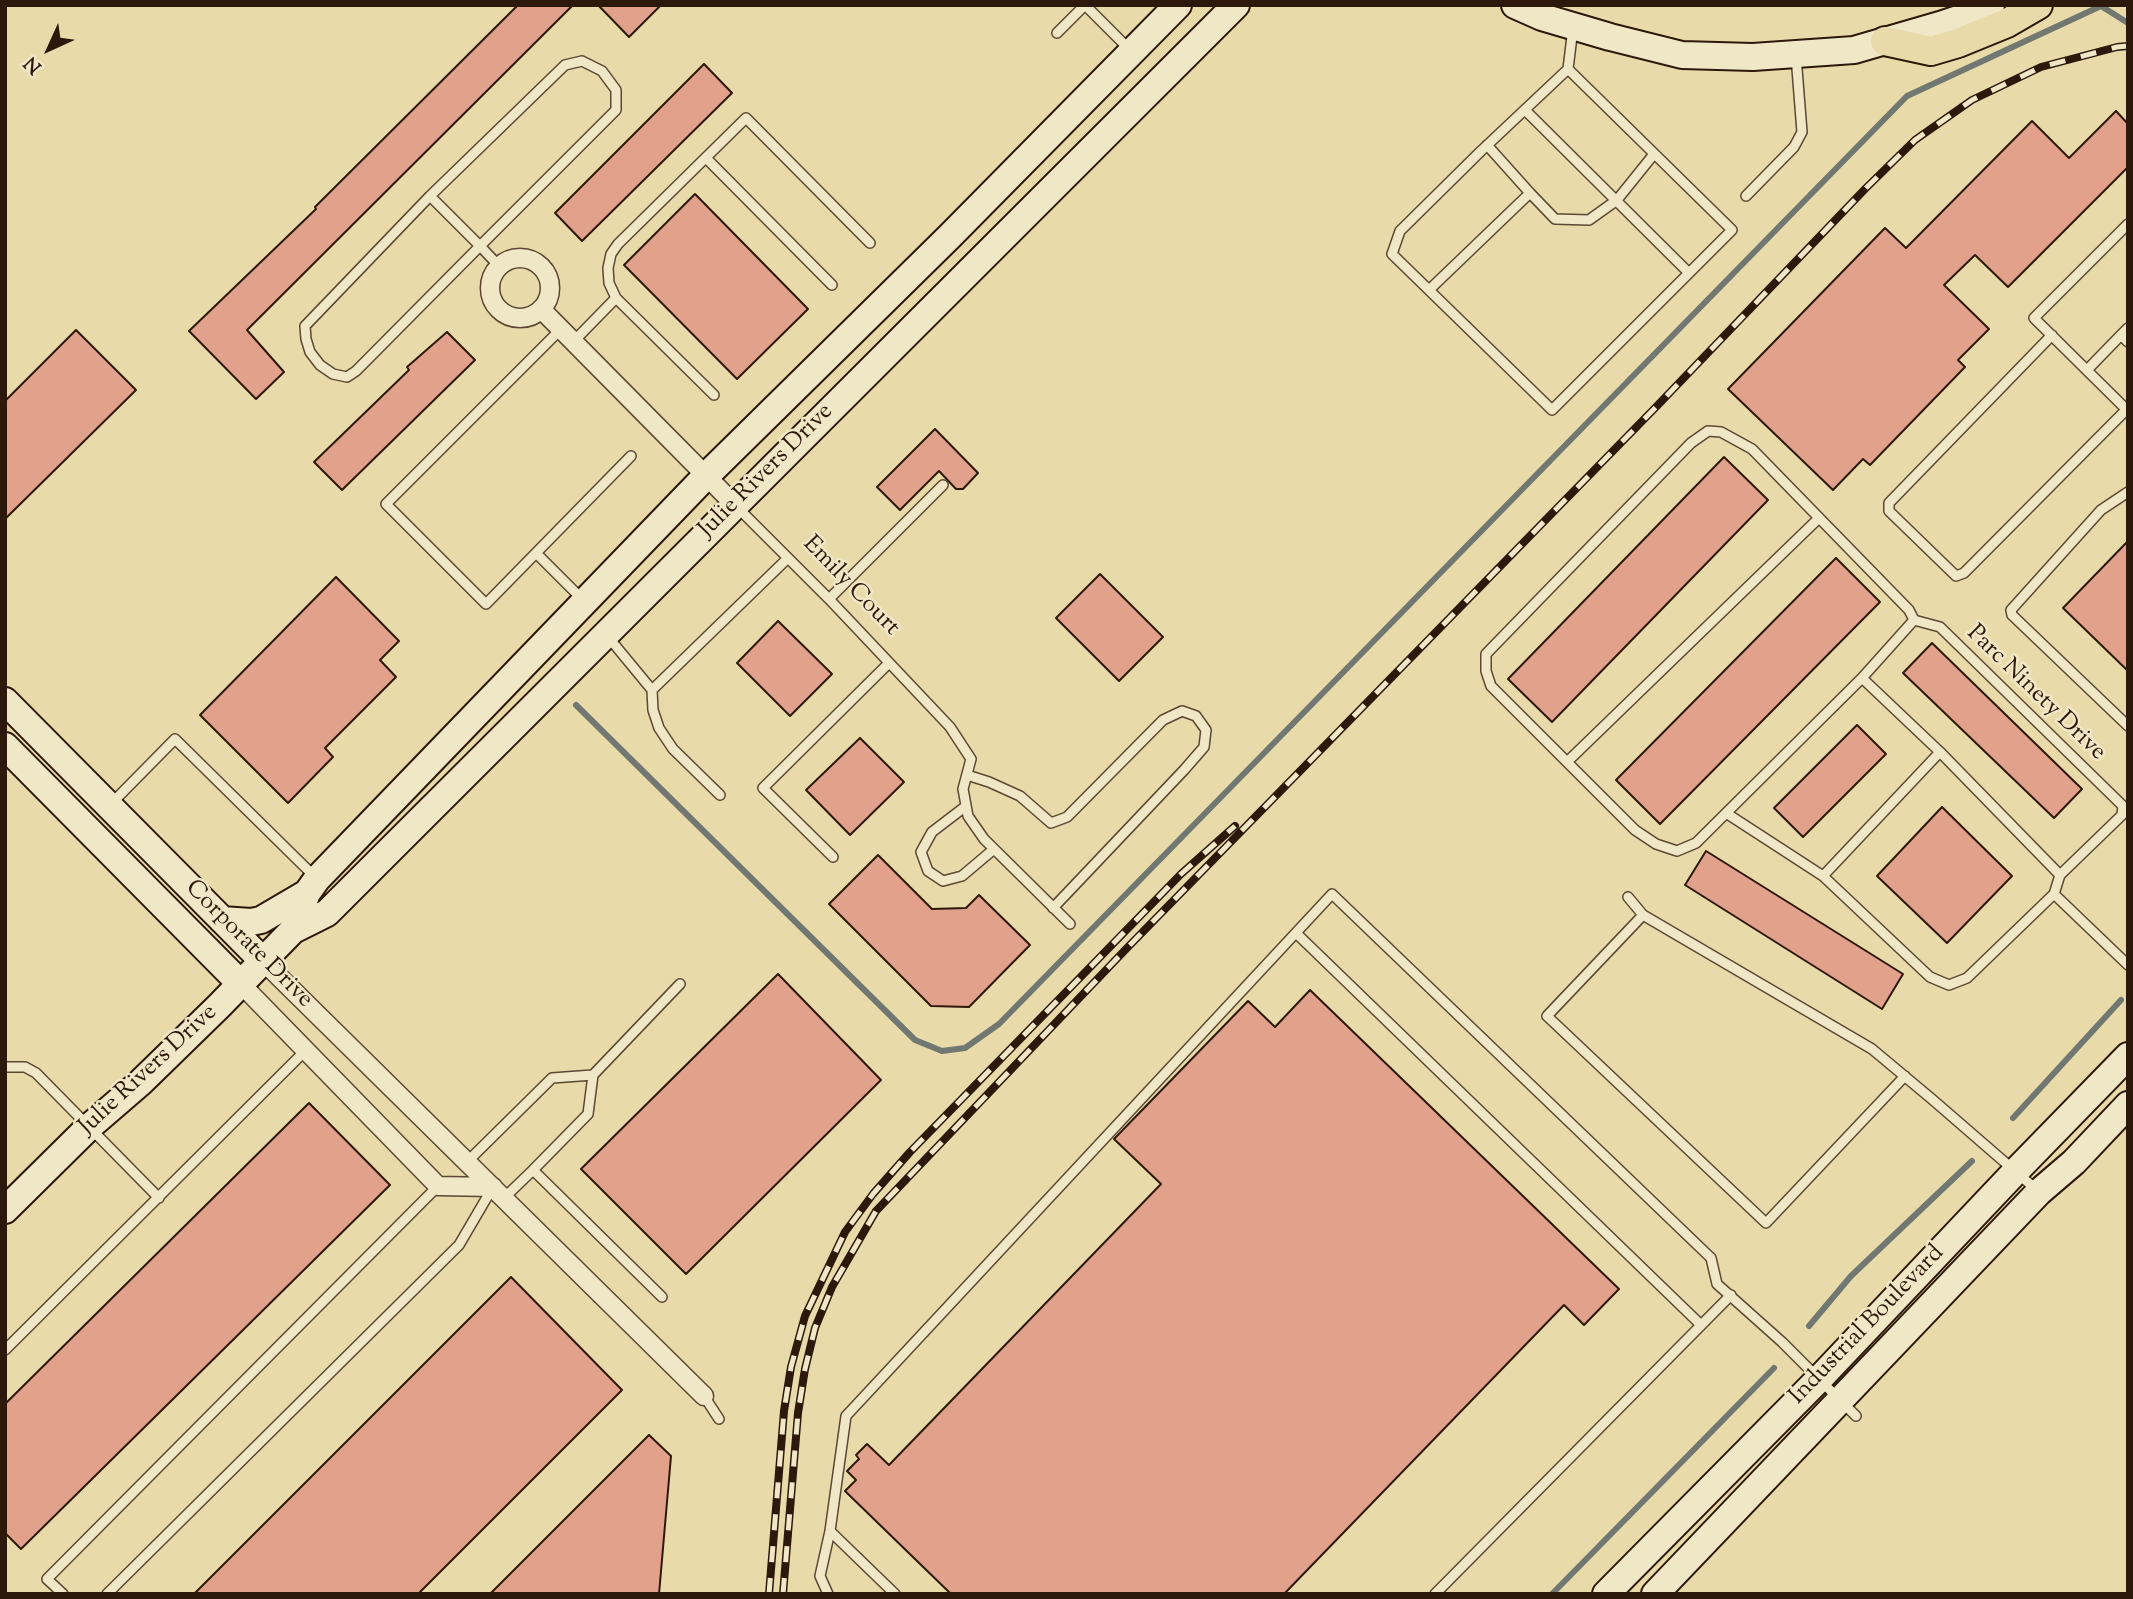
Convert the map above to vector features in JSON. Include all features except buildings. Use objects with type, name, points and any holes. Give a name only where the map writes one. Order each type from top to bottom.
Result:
[{"type":"main road","points":[[1885,41],[1931,51],[2007,23],[2038,5]]},
{"type":"street","name":"Julie Rivers Drive","points":[[5,1210],[264,962],[293,930],[312,886],[706,476],[950,236],[1178,5]]},
{"type":"street","name":"Julie Rivers Drive","points":[[293,930],[327,913],[1236,5]]},
{"type":"street","points":[[1515,5],[1573,26],[1682,55],[1752,57],[1854,50],[1940,25],[1985,10],[1991,5]]},
{"type":"street","points":[[950,236],[979,262]]},
{"type":"street","points":[[517,257],[528,258],[544,270],[550,290],[541,309],[534,314],[515,317],[498,309],[490,292],[490,282],[499,266],[517,257]]},
{"type":"street","name":"Emily Court","points":[[541,309],[734,504]]},
{"type":"street","points":[[585,603],[605,633]]},
{"type":"street","name":"Corporate Drive","points":[[5,701],[264,962],[705,1396]]},
{"type":"street","name":"Corporate Drive","points":[[5,746],[307,1049],[438,1186]]},
{"type":"street","points":[[222,920],[261,920],[312,886]]},
{"type":"street","points":[[307,1049],[329,1026]]},
{"type":"street","name":"Industrial Boulevard","points":[[1606,1594],[1820,1378],[2128,1056]]},
{"type":"street","name":"Industrial Boulevard","points":[[1655,1594],[1848,1407],[2039,1192],[2074,1162],[2128,1105]]},
{"type":"street","points":[[438,1186],[498,1193]]},
{"type":"lane","points":[[1057,33],[1085,5],[1132,52]]},
{"type":"lane","points":[[1568,69],[1732,230],[1552,410],[1392,254],[1400,231],[1568,69],[1573,26]]},
{"type":"lane","points":[[1745,196],[1794,147],[1802,132],[1796,54]]},
{"type":"lane","points":[[582,61],[602,71],[616,90],[616,110],[356,371],[347,377],[334,374],[320,365],[310,352],[305,326],[430,196],[565,65],[582,61]]},
{"type":"lane","points":[[1525,110],[1689,273]]},
{"type":"lane","points":[[714,395],[616,298],[609,283],[608,268],[611,254],[618,244],[746,118],[870,243]]},
{"type":"lane","points":[[1488,145],[1555,219],[1589,220],[1617,200],[1654,153]]},
{"type":"lane","points":[[706,158],[832,285]]},
{"type":"lane","points":[[1429,290],[1530,193]]},
{"type":"lane","points":[[430,196],[499,266]]},
{"type":"lane","points":[[2052,335],[1889,503],[1889,511],[1956,576],[1964,573],[2127,410],[2052,335],[2034,318],[2128,224]]},
{"type":"lane","points":[[616,298],[568,335],[386,504],[486,604],[631,456]]},
{"type":"lane","points":[[2087,370],[2125,335]]},
{"type":"lane","points":[[1708,431],[1721,432],[1752,449],[1819,518],[1909,610],[1914,620],[1862,678],[1696,843],[1677,851],[1656,844],[1635,830],[1491,686],[1486,671],[1486,654],[1691,443],[1708,431]]},
{"type":"lane","points":[[829,599],[943,485]]},
{"type":"lane","points":[[2128,492],[2101,510],[2011,610],[2012,615],[2128,726]]},
{"type":"lane","name":"Emily Court","points":[[734,504],[829,599],[950,727],[971,759],[963,789],[968,816],[984,839],[1069,924]]},
{"type":"lane","points":[[1567,762],[1819,518]]},
{"type":"lane","points":[[536,553],[585,603]]},
{"type":"lane","points":[[652,690],[788,558]]},
{"type":"lane","name":"Parc Ninety Drive","points":[[1914,620],[1940,627],[2123,806],[2122,815],[2060,875]]},
{"type":"lane","points":[[605,633],[652,690],[653,710],[659,728],[673,748],[720,795]]},
{"type":"lane","points":[[833,857],[763,788],[889,663]]},
{"type":"lane","points":[[1727,813],[1823,876],[1930,976],[1949,985],[1967,978],[2054,894],[2060,875],[1940,752],[1862,678]]},
{"type":"lane","points":[[967,775],[1020,796],[1051,823],[1067,817],[1163,720],[1182,710],[1196,716],[1206,730],[1204,747],[1053,908]]},
{"type":"lane","points":[[109,806],[175,739],[312,886]]},
{"type":"lane","points":[[1823,876],[1940,752]]},
{"type":"lane","points":[[966,806],[932,832],[921,852],[928,871],[943,881],[962,876],[994,849]]},
{"type":"lane","points":[[828,1594],[820,1576],[830,1531],[846,1416],[1332,894],[1711,1258],[1717,1283],[1848,1407]]},
{"type":"lane","points":[[2054,894],[2128,965]]},
{"type":"lane","points":[[1628,897],[1643,915],[1872,1049],[2039,1192]]},
{"type":"lane","points":[[1643,915],[1547,1016],[1766,1223],[1905,1076]]},
{"type":"lane","points":[[1296,933],[1701,1325]]},
{"type":"lane","points":[[107,1594],[459,1245],[498,1193],[533,1170],[588,1114],[593,1075],[680,984]]},
{"type":"lane","points":[[5,1350],[307,1049]]},
{"type":"lane","points":[[5,1067],[26,1067],[36,1073],[159,1198]]},
{"type":"lane","points":[[467,1162],[552,1078],[593,1075]]},
{"type":"lane","points":[[533,1170],[662,1297]]},
{"type":"lane","points":[[63,1594],[47,1579],[438,1186]]},
{"type":"lane","points":[[1435,1594],[1731,1296]]},
{"type":"lane","points":[[705,1396],[719,1419]]},
{"type":"lane","points":[[830,1531],[895,1594]]},
{"type":"waterway","points":[[576,705],[915,1040],[942,1051],[965,1048],[999,1024],[1907,96],[2101,6],[2128,23]]},
{"type":"waterway","points":[[2013,1118],[2121,1000]]},
{"type":"waterway","points":[[1809,1326],[1851,1276],[1972,1161]]},
{"type":"waterway","points":[[1552,1594],[1774,1368]]},
{"type":"railway","points":[[783,1594],[798,1413],[805,1369],[815,1328],[832,1287],[876,1211],[1127,948],[1915,140],[1972,100],[2041,67],[2128,46]]},
{"type":"railway","points":[[769,1594],[784,1411],[791,1367],[805,1316],[845,1232],[873,1194],[910,1152],[1181,874],[1235,826]]}]
